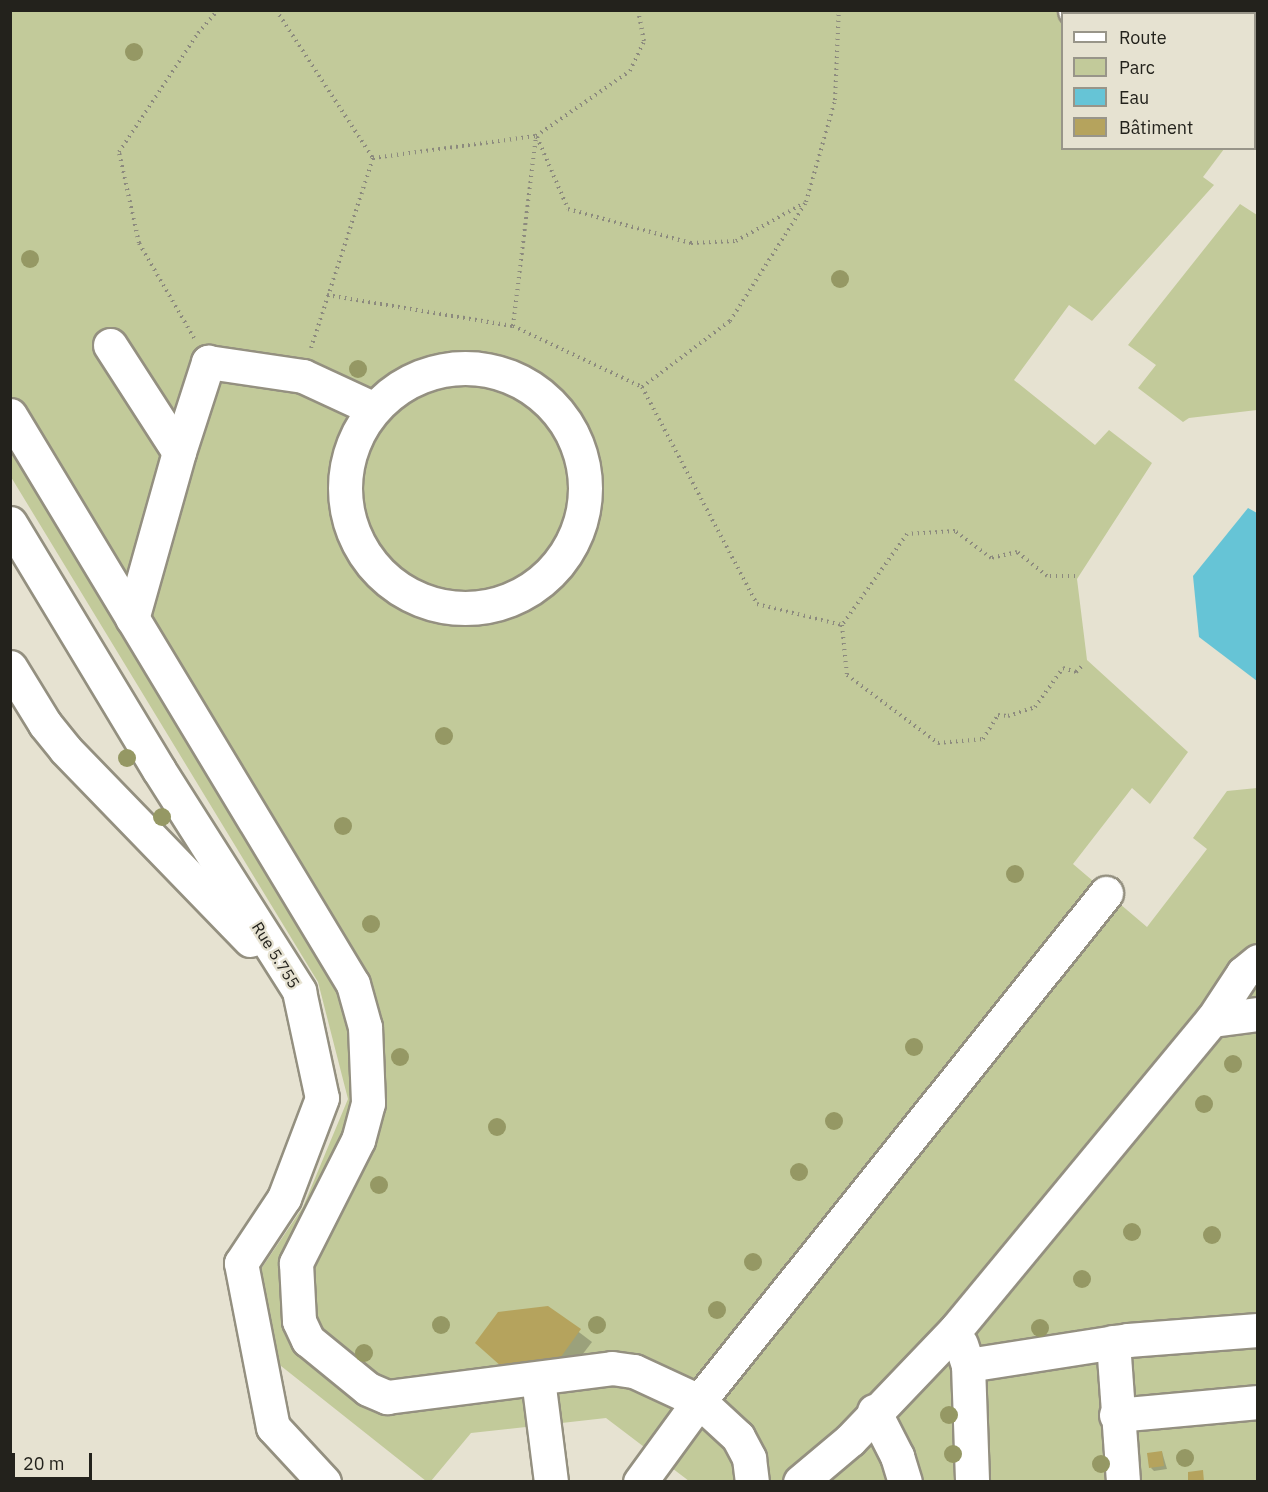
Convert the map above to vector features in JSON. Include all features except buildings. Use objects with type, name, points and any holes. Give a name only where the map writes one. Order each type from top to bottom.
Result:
[{"type":"lane","points":[[110,345],[179,452]]},
{"type":"lane","points":[[132,619],[179,452],[208,362],[303,376],[374,409]]},
{"type":"lane","points":[[474,365],[502,371],[527,382],[549,400],[566,422],[578,447],[583,475],[582,502],[575,530],[564,556],[544,579],[520,597],[501,604],[461,610],[432,605],[404,594],[380,575],[362,551],[350,523],[346,493],[349,463],[374,409],[395,388],[420,374],[446,366],[474,365]]},
{"type":"lane","points":[[10,415],[347,969],[363,1015],[368,1103],[358,1140],[296,1263],[295,1283],[303,1332],[368,1389],[387,1397],[622,1368],[699,1401],[738,1437],[749,1458],[752,1482]]},
{"type":"lane","name":"Rue 5.755","points":[[10,523],[159,770],[300,991],[322,1098],[284,1198],[241,1263],[273,1427],[324,1482]]},
{"type":"lane","points":[[10,667],[45,724],[65,749],[300,991]]},
{"type":"lane","points":[[649,1469],[699,1401],[1106,893]]},
{"type":"lane","points":[[800,1482],[850,1440],[874,1411],[956,1329],[1212,1020],[1243,973],[1257,962]]},
{"type":"lane","points":[[1212,1020],[1257,1014]]},
{"type":"lane","points":[[956,1329],[968,1365],[972,1482]]},
{"type":"lane","points":[[968,1365],[1113,1342],[1257,1330]]},
{"type":"lane","points":[[1113,1342],[1116,1414],[1123,1482]]},
{"type":"lane","points":[[538,1378],[551,1482]]},
{"type":"lane","points":[[1116,1414],[1257,1402]]},
{"type":"lane","points":[[874,1411],[897,1456],[905,1482]]},
{"type":"path","points":[[208,362],[139,243],[119,152],[198,33],[218,10]]},
{"type":"path","points":[[276,10],[373,158]]},
{"type":"path","points":[[373,158],[536,136],[630,71],[644,40],[638,10]]},
{"type":"path","points":[[642,387],[730,321],[806,202],[836,100],[839,10]]},
{"type":"path","points":[[536,136],[568,209],[691,243],[736,241],[806,202]]},
{"type":"path","points":[[513,326],[536,136]]},
{"type":"path","points":[[303,376],[327,295],[373,158]]},
{"type":"path","points":[[327,295],[513,326],[642,387],[757,604],[842,625]]},
{"type":"path","points":[[1074,576],[1066,573],[1047,576],[1017,552],[991,558],[955,531],[907,534],[842,625],[847,675],[938,744],[983,740],[998,715],[1008,716],[1035,707],[1063,669],[1076,672],[1083,665]]},
{"type":"green space","points":[[11,11],[1257,11],[1257,126],[1256,12],[1061,12],[1061,150],[1223,150],[1203,177],[1214,185],[1092,321],[1069,305],[1014,380],[1095,445],[1109,430],[1152,463],[1077,579],[1087,660],[1188,752],[1150,804],[1132,788],[1073,864],[1147,927],[1207,849],[1193,838],[1227,791],[1257,788],[1257,1481],[689,1481],[606,1418],[471,1433],[431,1481],[426,1481],[276,1362],[261,1269],[303,1207],[348,1099],[318,982],[11,477]]},
{"type":"green space","points":[[1240,204],[1257,215],[1257,410],[1189,418],[1183,422],[1138,388],[1156,365],[1128,345]]},
{"type":"water","points":[[1248,508],[1257,513],[1257,681],[1199,637],[1193,576]]}]
